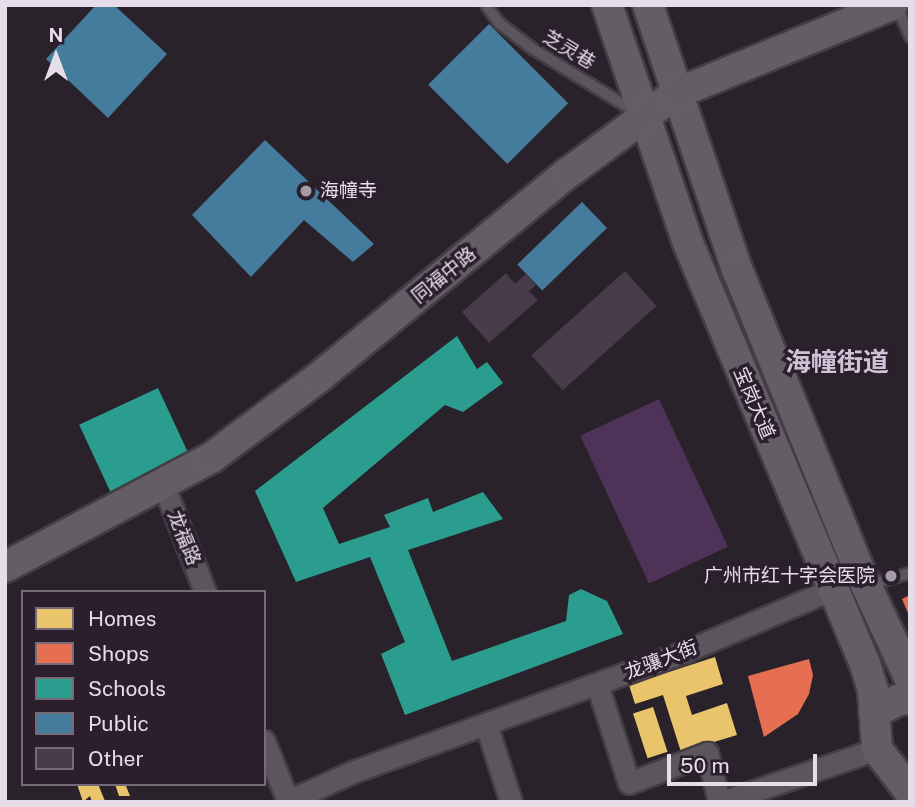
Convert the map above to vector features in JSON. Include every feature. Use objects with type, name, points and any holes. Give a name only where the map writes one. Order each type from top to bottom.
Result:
[{"type":"main road","name":"宝岗大道","points":[[607,5],[642,116],[722,328],[865,664],[874,713],[910,792]]},
{"type":"main road","name":"宝岗大道","points":[[648,5],[674,94],[737,269],[867,586],[910,679]]},
{"type":"main road","name":"同福中路","points":[[5,566],[211,458],[318,378],[642,116],[674,94],[895,5]]},
{"type":"main road","points":[[874,713],[910,699]]},
{"type":"street","name":"龙福路","points":[[163,484],[204,590]]},
{"type":"street","name":"龙骧大街","points":[[286,801],[355,771],[487,727],[832,589]]},
{"type":"street","points":[[597,684],[629,783],[707,753],[721,802],[893,759]]},
{"type":"street","points":[[487,727],[511,802]]},
{"type":"street","points":[[266,746],[286,801]]},
{"type":"lane","name":"芝灵巷","points":[[485,5],[499,23],[533,49],[642,116]]},
{"type":"lane","points":[[895,5],[910,37]]},
{"type":"lane","points":[[867,586],[910,573]]},
{"type":"shaded area","points":[[659,399],[728,547],[649,583],[580,436]]},
{"type":"building: Homes","points":[[715,657],[723,684],[686,696],[692,715],[727,703],[737,735],[681,752],[663,695],[635,704],[629,685]]},
{"type":"building: Homes","points":[[653,707],[668,752],[648,758],[633,713]]},
{"type":"building: Homes","points":[[78,786],[99,786],[105,801],[92,802],[90,796],[83,802]]},
{"type":"building: Homes","points":[[116,786],[126,786],[130,796],[119,796]]},
{"type":"building: Shops","points":[[910,595],[910,618],[902,599]]},
{"type":"building: Shops","points":[[809,659],[813,675],[809,694],[798,714],[764,737],[748,676]]},
{"type":"building: Schools","points":[[457,336],[477,369],[487,362],[503,383],[463,412],[445,405],[323,508],[339,544],[390,527],[384,515],[428,498],[433,512],[483,492],[503,519],[408,550],[452,661],[566,621],[569,595],[581,589],[607,601],[623,634],[405,715],[381,654],[405,642],[370,557],[296,582],[255,491]]},
{"type":"building: Schools","points":[[158,388],[190,457],[111,494],[79,425]]},
{"type":"building: Public","points":[[96,5],[114,5],[167,54],[108,118],[46,59]]},
{"type":"building: Public","points":[[489,24],[568,103],[507,164],[428,85]]},
{"type":"building: Public","points":[[265,140],[374,244],[353,262],[304,220],[251,277],[192,215]]},
{"type":"building: Public","points":[[582,202],[607,228],[542,290],[517,265]]},
{"type":"building: Other","points":[[625,271],[656,306],[563,390],[531,355]]},
{"type":"building: Other","points":[[506,273],[515,284],[526,274],[536,285],[529,291],[538,300],[489,343],[462,312]]},
{"type":"place","name":"海幢寺","points":[[306,191]]},
{"type":"place","name":"广州市红十字会医院","points":[[891,576]]},
{"type":"district","name":"海幢街道","points":[[837,362]]}]
